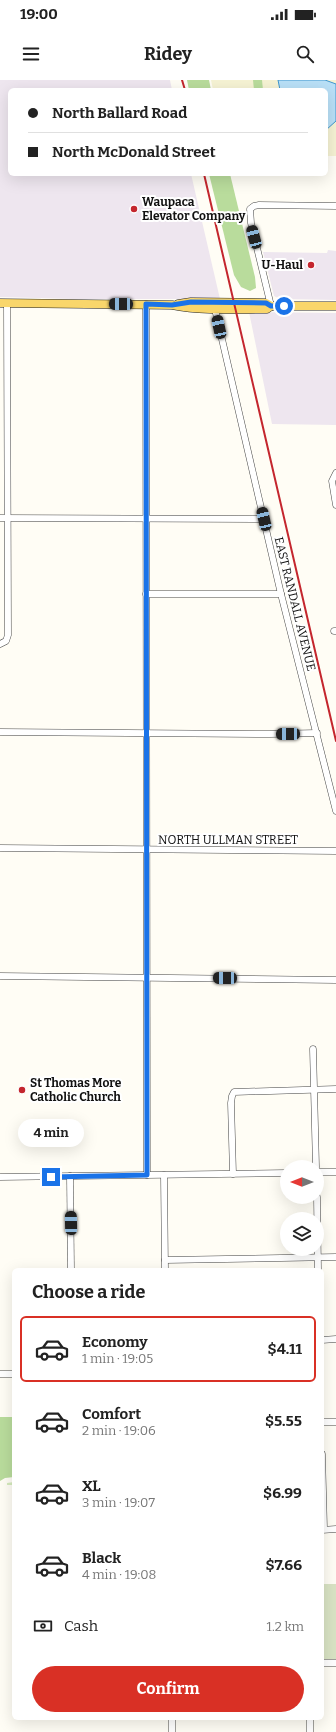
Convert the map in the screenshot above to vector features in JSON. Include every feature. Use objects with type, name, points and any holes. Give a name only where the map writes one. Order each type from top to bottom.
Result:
[{"type":"main road","points":[[172,305],[191,302],[266,303],[271,306],[336,306]]},
{"type":"main road","points":[[3,303],[146,304],[215,309],[267,309],[271,306]]},
{"type":"street","points":[[271,306],[251,223],[250,212],[252,206],[336,206]]},
{"type":"street","points":[[3,303],[8,635],[3,643]]},
{"type":"street","points":[[146,304],[147,1175]]},
{"type":"street","name":"EAST RANDALL AVENUE","points":[[215,309],[281,594],[336,811]]},
{"type":"street","points":[[336,472],[332,481],[336,506]]},
{"type":"street","points":[[0,518],[146,520],[264,519]]},
{"type":"street","points":[[146,594],[281,594]]},
{"type":"street","points":[[0,732],[317,734]]},
{"type":"street","name":"NORTH ULLMAN STREET","points":[[0,848],[336,852]]},
{"type":"street","points":[[0,976],[336,980]]},
{"type":"street","points":[[313,1049],[316,1160]]},
{"type":"street","points":[[233,1174],[232,1094],[236,1091],[336,1089]]},
{"type":"street","points":[[324,1172],[336,1172]]},
{"type":"street","points":[[0,1178],[280,1173]]},
{"type":"street","points":[[164,1175],[165,1268]]},
{"type":"street","points":[[70,1176],[71,1268]]},
{"type":"street","points":[[317,1204],[318,1268]]},
{"type":"street","points":[[165,1260],[336,1257]]},
{"type":"street","points":[[324,1340],[336,1339]]},
{"type":"street","points":[[0,1374],[12,1374]]},
{"type":"street","points":[[324,1422],[336,1422]]},
{"type":"street","points":[[324,1530],[336,1529]]},
{"type":"street","points":[[324,1663],[336,1663]]},
{"type":"street","points":[[172,1720],[172,1732]]},
{"type":"street","points":[[310,1720],[310,1732]]},
{"type":"shaded area","points":[[0,80],[170,80],[172,88],[8,88],[8,176],[191,176],[220,299],[73,299],[0,297]]},
{"type":"shaded area","points":[[211,80],[336,80],[336,156],[328,156],[328,88],[213,88]]},
{"type":"shaded area","points":[[328,250],[336,251],[336,300],[280,299],[274,296],[263,252],[327,253]]},
{"type":"shaded area","points":[[249,312],[336,313],[336,425],[272,424]]},
{"type":"green space","points":[[187,80],[209,80],[211,88],[189,88]]},
{"type":"green space","points":[[253,80],[262,80],[263,88],[254,88]]},
{"type":"green space","points":[[209,176],[230,176],[255,277],[256,288],[250,291],[241,287],[234,275]]},
{"type":"green space","points":[[0,1417],[12,1417],[12,1477],[5,1478],[0,1481]]},
{"type":"green space","points":[[12,1482],[12,1485],[7,1485],[7,1483]]},
{"type":"green space","points":[[324,1584],[336,1584],[336,1659],[324,1659]]},
{"type":"water","points":[[278,80],[325,80],[336,84],[336,121],[328,128],[328,88],[280,88]]},
{"type":"railway","points":[[182,80],[184,88]]},
{"type":"railway","points":[[204,176],[336,741]]},
{"type":"place","name":"Waupaca Elevator Company","points":[[134,209]]},
{"type":"place","name":"U-Haul","points":[[311,265]]},
{"type":"place","name":"St Thomas More Catholic Church","points":[[22,1090]]},
{"type":"route","points":[[51,1177],[147,1175],[146,304],[172,305],[191,302],[266,303],[271,306],[284,306]]}]
